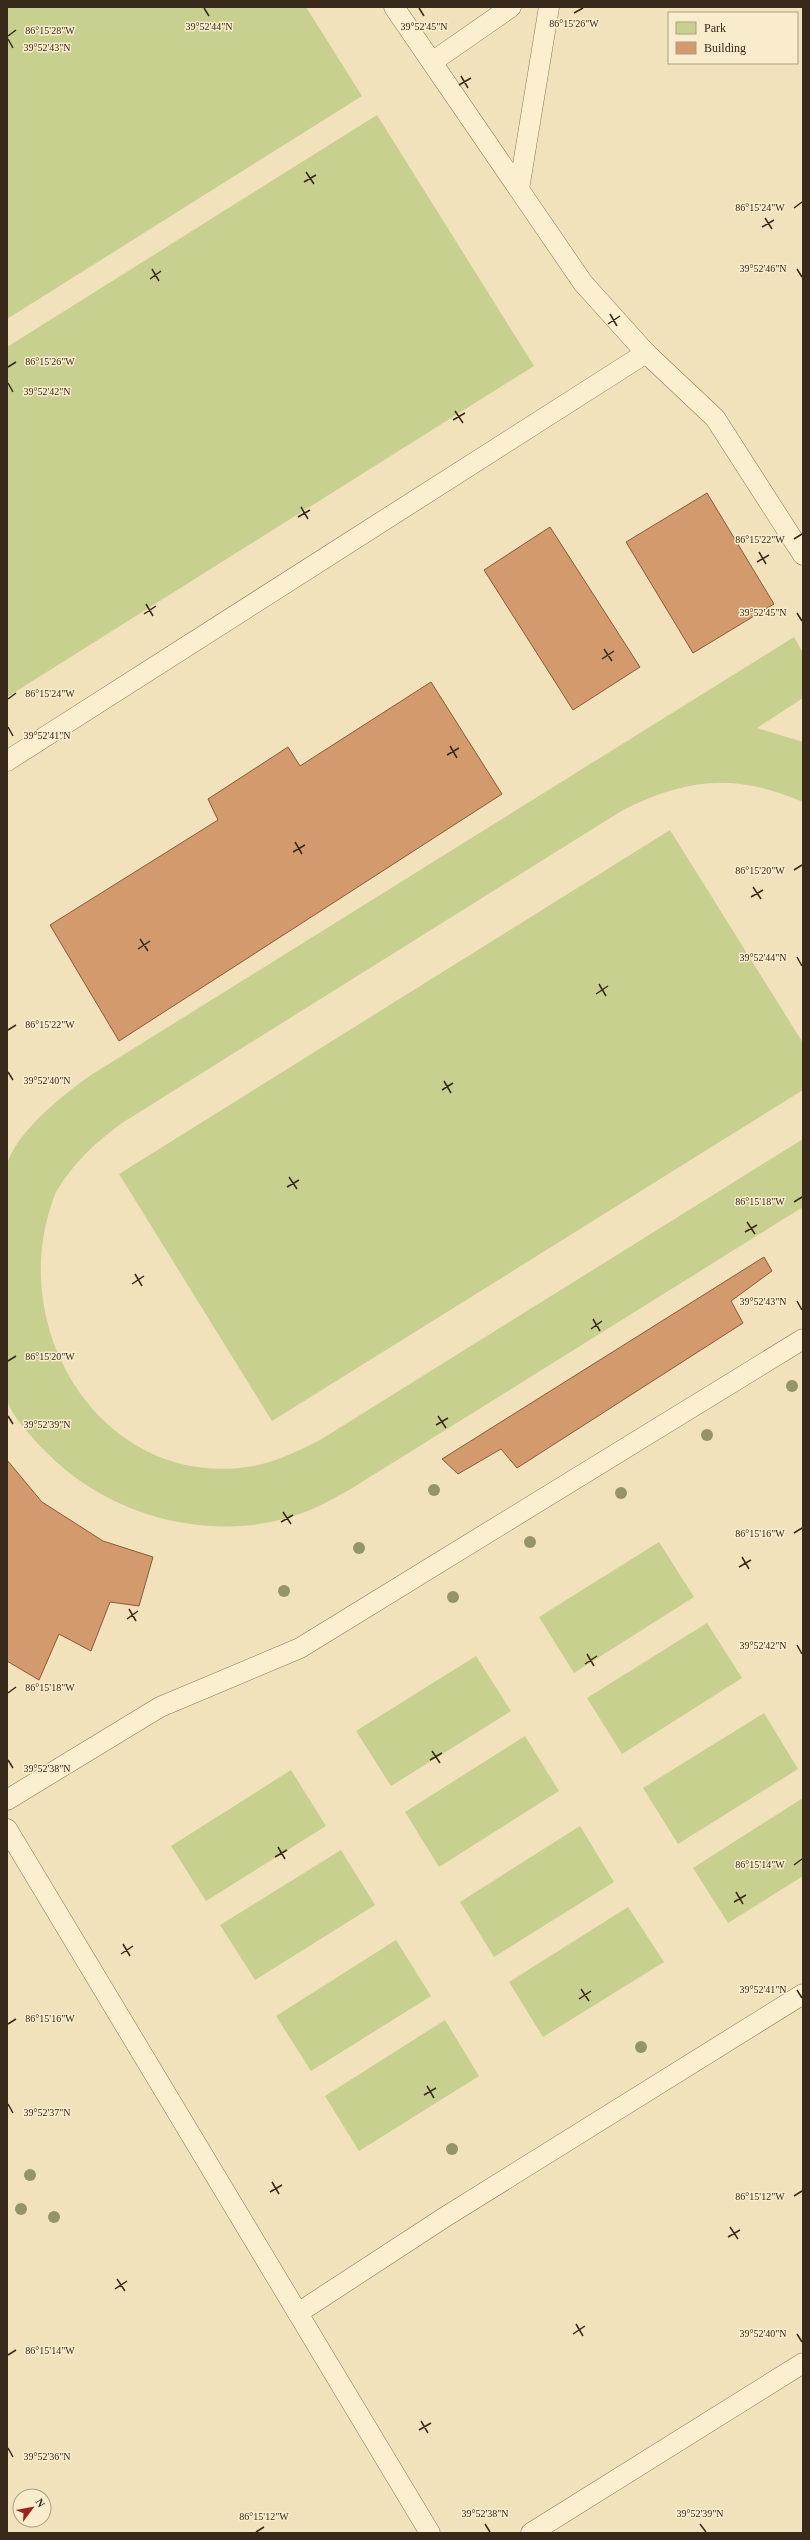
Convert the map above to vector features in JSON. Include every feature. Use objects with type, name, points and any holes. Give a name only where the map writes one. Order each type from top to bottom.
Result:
[{"type":"lane","points":[[394,7],[583,283],[646,353],[715,418],[803,555]]},
{"type":"lane","points":[[432,62],[511,7]]},
{"type":"lane","points":[[519,189],[549,7]]},
{"type":"lane","points":[[7,761],[646,353]]},
{"type":"lane","points":[[7,1800],[160,1707],[300,1648],[803,1339]]},
{"type":"lane","points":[[7,1829],[430,2533]]},
{"type":"lane","points":[[298,2313],[445,2217],[803,1994]]},
{"type":"lane","points":[[531,2533],[803,2363]]},
{"type":"green space","points":[[7,7],[306,7],[362,96],[7,319]]},
{"type":"green space","points":[[377,115],[534,366],[7,697],[7,347]]},
{"type":"green space","points":[[794,637],[803,653],[803,698],[757,728],[803,742],[803,802],[755,787],[733,783],[712,783],[669,791],[623,810],[122,1123],[77,1162],[56,1192],[42,1244],[43,1297],[55,1347],[79,1392],[113,1428],[154,1455],[203,1468],[258,1465],[282,1458],[320,1440],[803,1139],[803,1207],[349,1490],[315,1508],[281,1520],[245,1526],[209,1526],[174,1521],[139,1511],[106,1497],[75,1477],[48,1454],[25,1429],[14,1414],[7,1400],[6,1388],[6,1171],[8,1161],[14,1149],[32,1125],[56,1102],[91,1075]]},
{"type":"green space","points":[[670,830],[803,1043],[803,1090],[272,1421],[119,1174]]},
{"type":"green space","points":[[659,1542],[694,1597],[574,1673],[539,1617]]},
{"type":"green space","points":[[707,1623],[742,1678],[622,1754],[587,1698]]},
{"type":"green space","points":[[476,1656],[511,1711],[391,1786],[356,1731]]},
{"type":"green space","points":[[764,1713],[798,1769],[678,1844],[643,1788]]},
{"type":"green space","points":[[525,1736],[559,1791],[439,1867],[405,1812]]},
{"type":"green space","points":[[291,1770],[326,1826],[206,1901],[171,1846]]},
{"type":"green space","points":[[803,1798],[803,1876],[728,1923],[693,1868]]},
{"type":"green space","points":[[580,1826],[614,1882],[494,1957],[460,1902]]},
{"type":"green space","points":[[341,1850],[375,1905],[255,1980],[220,1925]]},
{"type":"green space","points":[[628,1907],[664,1962],[543,2037],[509,1982]]},
{"type":"green space","points":[[396,1940],[431,1996],[311,2071],[276,2016]]},
{"type":"green space","points":[[445,2020],[479,2076],[359,2151],[325,2096]]},
{"type":"building","points":[[707,493],[774,604],[693,653],[626,542]]},
{"type":"building","points":[[550,527],[640,667],[573,710],[484,570]]},
{"type":"building","points":[[431,682],[502,794],[119,1041],[50,925],[218,820],[208,799],[288,747],[300,766]]},
{"type":"building","points":[[764,1257],[772,1271],[731,1301],[743,1323],[517,1468],[501,1449],[458,1474],[442,1459]]},
{"type":"building","points":[[7,1460],[42,1502],[103,1541],[153,1557],[139,1606],[110,1602],[91,1651],[59,1634],[39,1680],[7,1661]]}]
